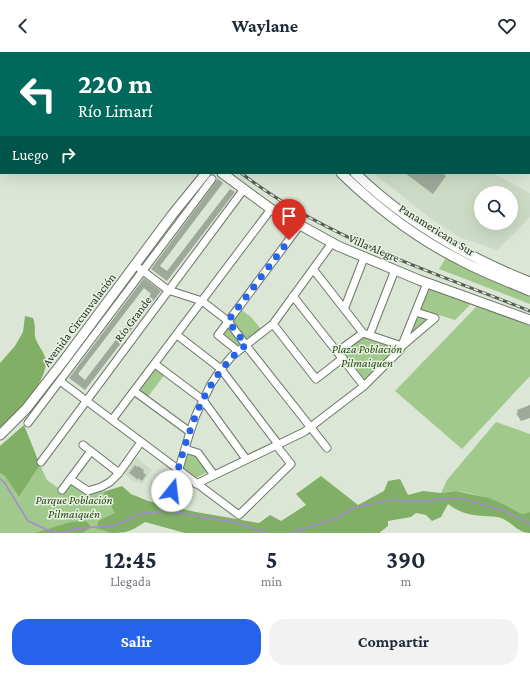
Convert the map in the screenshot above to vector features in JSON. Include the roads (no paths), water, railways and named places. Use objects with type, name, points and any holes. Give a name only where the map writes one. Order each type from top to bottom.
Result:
[{"type":"main road","name":"Avenida Circunvalación","points":[[0,435],[26,409],[139,268],[181,198],[197,174]]},
{"type":"main road","name":"Villa Alegre","points":[[223,174],[271,208],[332,243],[364,258],[530,320]]},
{"type":"main road","name":"Panamericana Sur","points":[[342,174],[382,209],[436,247],[472,266],[530,291]]},
{"type":"main road","name":"Panamericana Sur","points":[[356,174],[400,210],[443,239],[490,265],[530,282]]},
{"type":"main road","name":"Avenida Circunvalación","points":[[172,215],[209,176]]},
{"type":"street","points":[[28,424],[139,268],[209,176]]},
{"type":"street","name":"Río Grande","points":[[41,462],[244,189]]},
{"type":"street","points":[[112,420],[271,208]]},
{"type":"street","points":[[238,351],[218,335],[300,225]]},
{"type":"street","points":[[169,502],[190,432],[210,384],[220,369],[238,351],[273,324],[332,243]]},
{"type":"street","points":[[344,308],[364,258]]},
{"type":"street","points":[[139,268],[168,290],[202,301],[228,321],[327,448]]},
{"type":"street","points":[[313,269],[344,308],[367,333],[402,346]]},
{"type":"street","points":[[337,352],[367,333],[395,270]]},
{"type":"street","points":[[196,484],[310,428],[364,386],[398,354],[428,282]]},
{"type":"street","points":[[293,296],[364,386]]},
{"type":"street","points":[[402,346],[434,318],[416,312]]},
{"type":"street","points":[[273,324],[316,379],[343,358]]},
{"type":"street","points":[[60,381],[239,515],[291,464],[220,369],[177,334]]},
{"type":"street","points":[[154,364],[203,400],[246,459]]},
{"type":"street","points":[[134,391],[190,432]]},
{"type":"street","points":[[70,479],[88,491],[107,484],[119,473],[141,442]]},
{"type":"street","points":[[83,445],[119,473]]},
{"type":"street","points":[[185,449],[198,453],[214,475]]},
{"type":"street","points":[[62,490],[91,451]]},
{"type":"waterway","points":[[0,479],[4,482],[28,521],[50,531],[61,533],[75,529],[116,525],[140,514],[168,511],[238,523],[267,533]]},
{"type":"waterway","points":[[291,533],[339,517],[353,508],[389,500],[460,498],[507,512],[530,524]]},
{"type":"railway","points":[[242,174],[308,217],[344,235],[380,252],[530,311]]},
{"type":"park label","name":"Plaza Población Pilmaiquen","points":[[367,356]]},
{"type":"park label","name":"Parque Población Pilmaiquén","points":[[74,507]]}]
